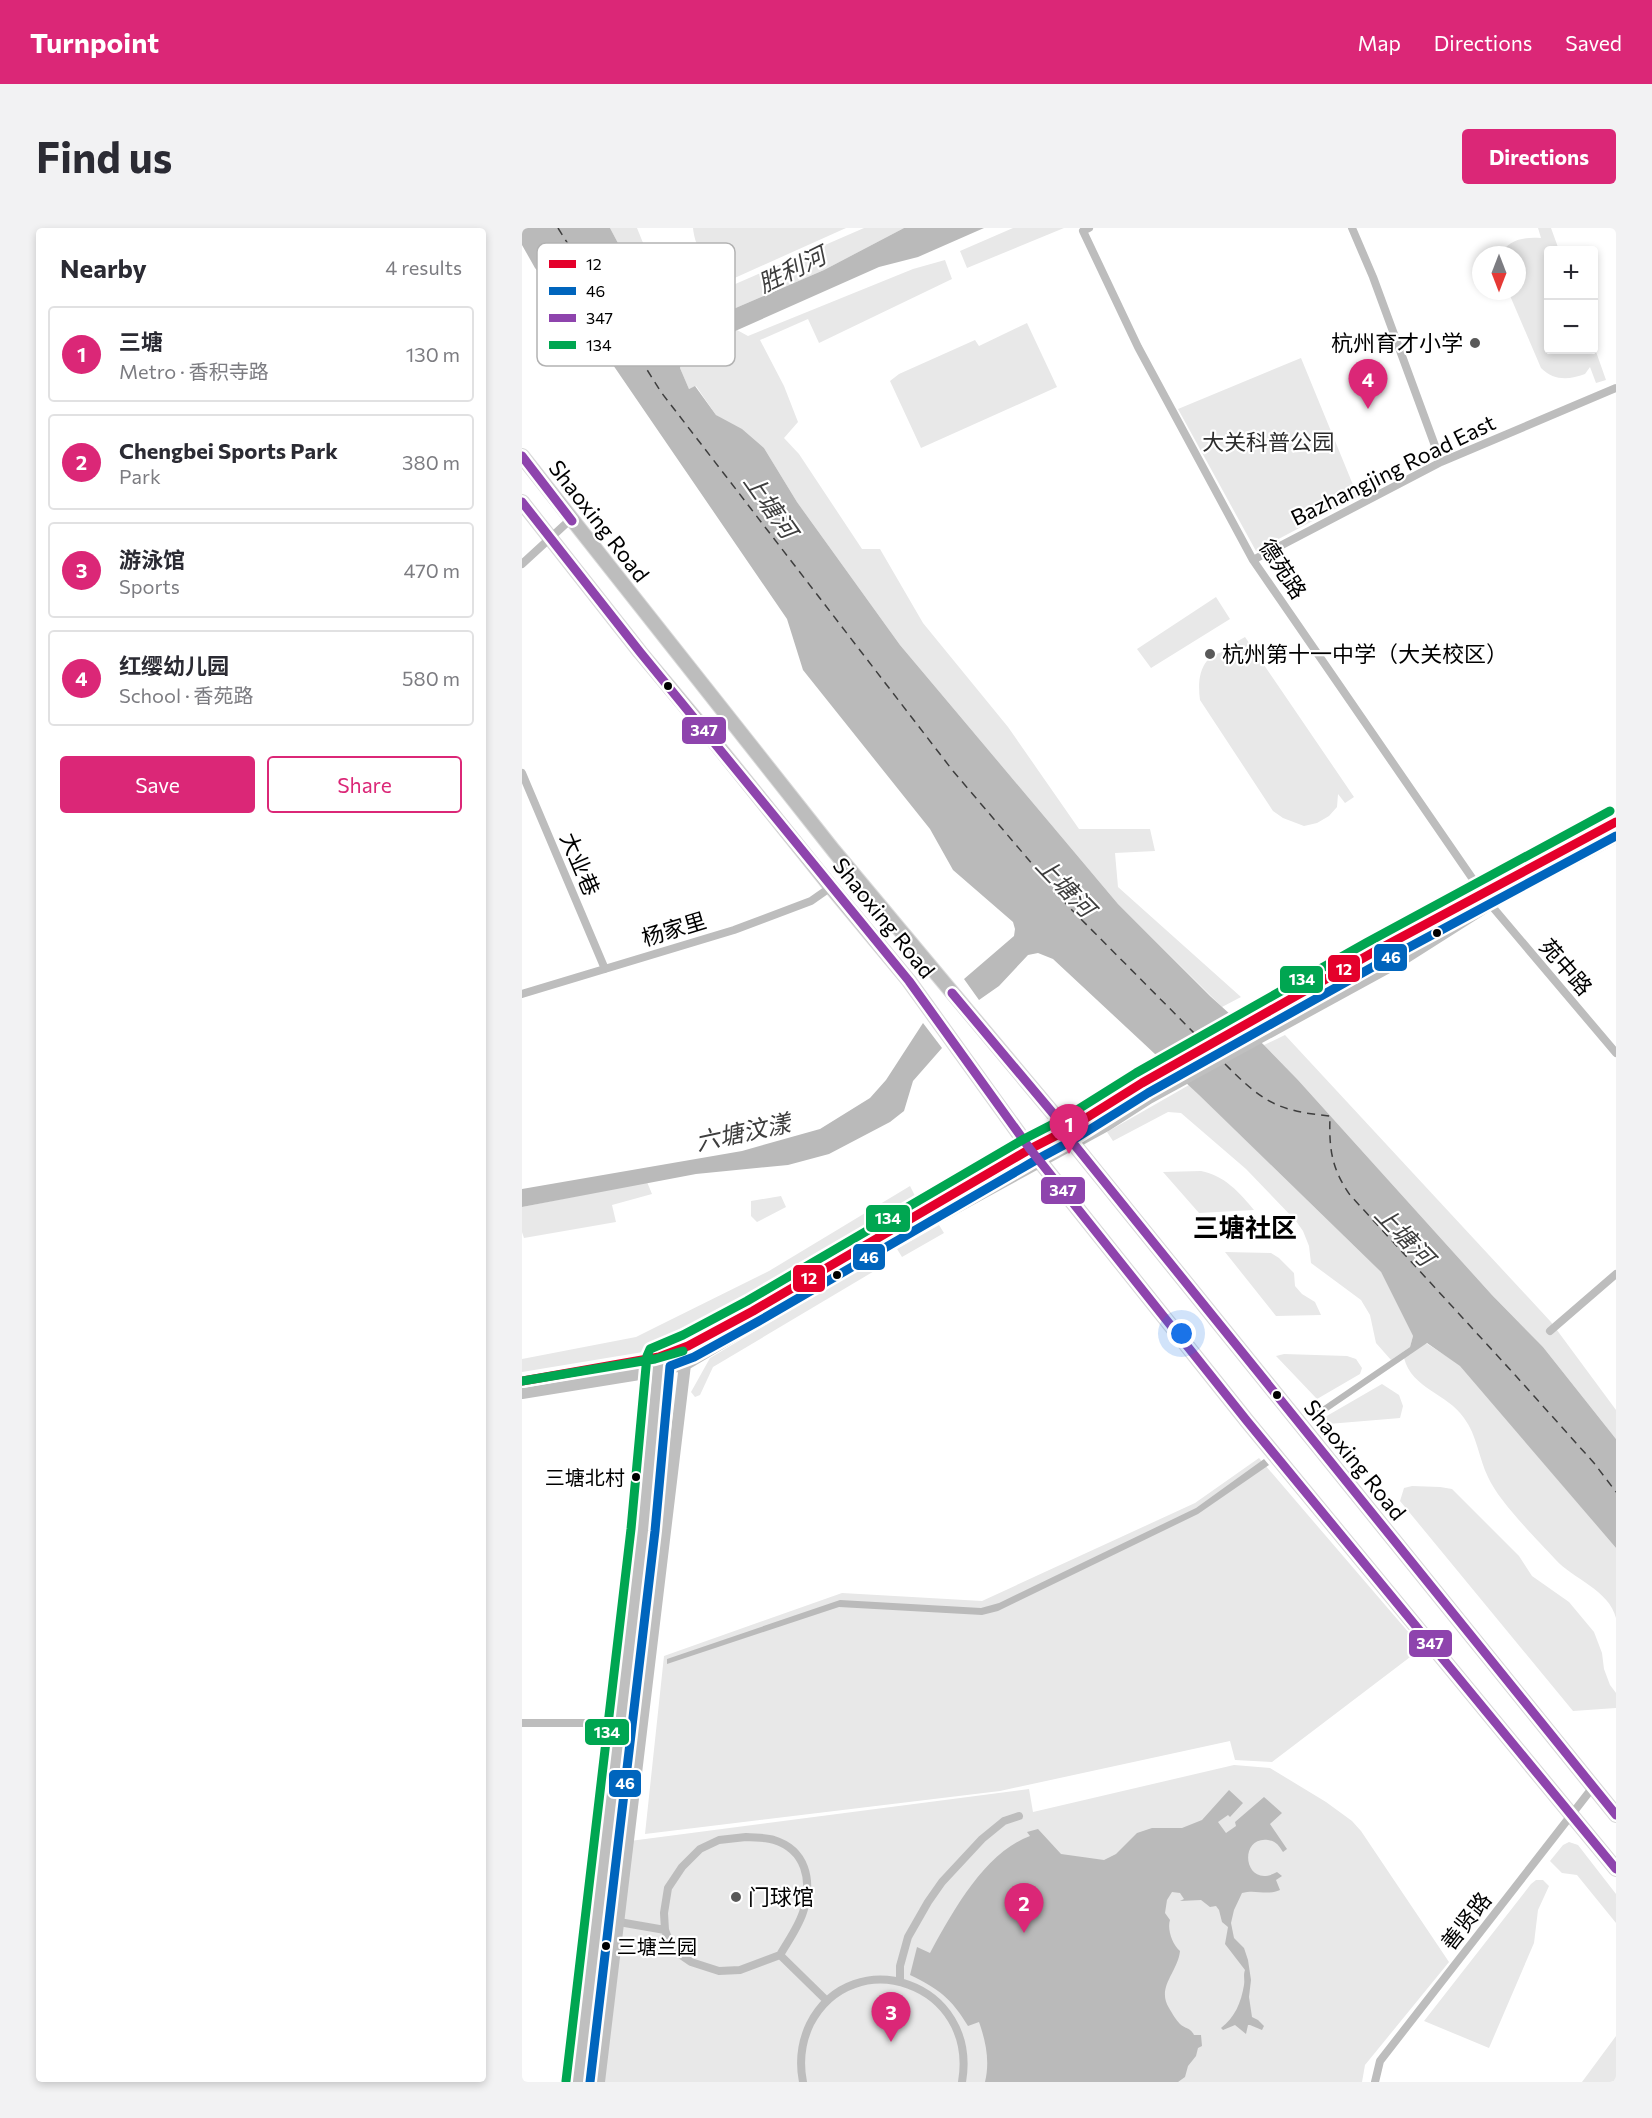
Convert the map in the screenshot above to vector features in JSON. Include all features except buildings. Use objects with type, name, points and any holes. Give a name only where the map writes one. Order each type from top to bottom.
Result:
[{"type":"main road","name":"Shaoxing Road","points":[[522,456],[834,851],[1070,1136],[1616,1815]]},
{"type":"main road","name":"Shaoxing Road","points":[[522,502],[640,652],[909,981],[1030,1149],[1247,1421],[1616,1869]]},
{"type":"main road","points":[[522,1381],[659,1357],[688,1346],[753,1311],[1030,1149],[1107,1125],[1149,1098],[1405,958],[1486,900],[1616,822]]},
{"type":"main road","points":[[522,1393],[658,1371],[686,1364],[882,1248],[1039,1160],[1142,1083],[1372,953],[1616,837]]},
{"type":"main road","points":[[599,2082],[688,1346]]},
{"type":"main road","points":[[578,2082],[643,1530],[659,1357]]},
{"type":"street","points":[[1352,228],[1373,277],[1441,462]]},
{"type":"street","name":"德苑路","points":[[1086,229],[1138,347],[1253,560],[1486,900]]},
{"type":"street","name":"Bazhangjing Road East","points":[[1253,560],[1441,462],[1616,388]]},
{"type":"street","points":[[522,564],[571,519]]},
{"type":"street","name":"大业巷","points":[[522,772],[605,969]]},
{"type":"street","name":"杨家里","points":[[522,994],[756,921],[812,901],[831,886]]},
{"type":"street","name":"苑中路","points":[[1486,900],[1616,1053]]},
{"type":"street","points":[[1550,1331],[1616,1274]]},
{"type":"street","points":[[522,1723],[643,1723]]},
{"type":"street","name":"善贤路","points":[[1375,2082],[1380,2061],[1593,1787]]},
{"type":"street","points":[[900,1982],[900,1966],[908,1937],[942,1882],[982,1839],[1004,1821],[1019,1816]]},
{"type":"street","points":[[746,1837],[773,1839],[789,1847],[799,1856],[808,1875],[804,1910],[780,1955],[740,1970],[719,1971],[691,1962],[672,1949],[665,1930],[664,1913],[668,1888],[682,1867],[700,1849],[719,1840],[746,1837]]},
{"type":"street","points":[[619,1922],[665,1930]]},
{"type":"street","points":[[780,1955],[827,2001]]},
{"type":"street","points":[[803,2082],[801,2053],[805,2033],[814,2016],[827,2001],[843,1990],[861,1983],[881,1980],[900,1982],[921,1989],[938,2001],[952,2018],[961,2038],[965,2059],[962,2082]]},
{"type":"green space","points":[[610,228],[637,228],[643,243],[618,243]]},
{"type":"green space","points":[[693,228],[846,228],[735,278],[735,243],[696,242]]},
{"type":"green space","points":[[864,228],[904,228],[824,270],[735,308],[735,284]]},
{"type":"green space","points":[[1013,228],[1064,228],[967,268],[960,251]]},
{"type":"green space","points":[[1538,228],[1551,228],[1558,246],[1544,246],[1544,354],[1597,354],[1606,380],[1596,383],[1590,367],[1585,374],[1567,378],[1556,377],[1541,368],[1512,300],[1526,300],[1526,246],[1507,246],[1518,240],[1541,238]]},
{"type":"green space","points":[[945,260],[952,279],[819,343],[808,319],[760,340],[784,386],[798,422],[784,438],[799,454],[862,549],[880,549],[923,623],[1008,727],[1079,829],[1150,829],[1155,851],[1115,853],[1118,887],[1241,997],[1222,1007],[1118,904],[900,645],[797,502],[764,448],[716,415],[696,386],[689,389],[680,368],[680,366],[735,366],[735,331],[748,336],[913,269]]},
{"type":"green space","points":[[1027,323],[1057,387],[921,448],[890,381],[899,374],[975,340],[979,346]]},
{"type":"green space","name":"大关科普公园","points":[[1301,358],[1358,497],[1256,551],[1178,409]]},
{"type":"green space","points":[[1216,597],[1230,619],[1151,668],[1137,649]]},
{"type":"green space","points":[[1245,637],[1354,797],[1345,803],[1338,794],[1337,807],[1329,816],[1317,823],[1304,826],[1283,818],[1273,811],[1200,700],[1200,679],[1205,663],[1218,653],[1240,651],[1236,642]]},
{"type":"green space","points":[[1285,1035],[1551,1322],[1616,1410],[1616,1439],[1543,1347],[1492,1295],[1264,1045]]},
{"type":"green space","points":[[1189,1085],[1381,1272],[1413,1336],[1410,1347],[1391,1360],[1376,1343],[1370,1315],[1361,1300],[1311,1263],[1309,1246],[1296,1221],[1246,1169],[1181,1113],[1168,1112],[1113,1141],[1107,1132]]},
{"type":"green space","points":[[1201,1171],[1224,1181],[1237,1191],[1254,1210],[1199,1213],[1163,1172]]},
{"type":"green space","points":[[647,1182],[652,1194],[612,1205],[616,1222],[524,1238],[522,1207]]},
{"type":"green space","points":[[910,1186],[918,1202],[728,1316],[691,1335],[649,1351],[522,1372],[522,1359],[636,1337],[769,1271]]},
{"type":"green space","points":[[781,1196],[786,1207],[757,1222],[751,1216],[751,1201]]},
{"type":"green space","points":[[939,1225],[944,1233],[902,1257],[897,1249]]},
{"type":"green space","points":[[1225,1252],[1271,1253],[1279,1258],[1294,1273],[1295,1286],[1302,1294],[1315,1302],[1321,1315],[1276,1316]]},
{"type":"green space","points":[[873,1261],[879,1264],[876,1270],[713,1367],[700,1395],[695,1397],[691,1392],[710,1358]]},
{"type":"green space","points":[[1426,1343],[1460,1365],[1616,1548],[1616,1618],[1606,1600],[1555,1559],[1493,1487],[1472,1432],[1464,1418],[1449,1402],[1414,1377],[1404,1358]]},
{"type":"green space","points":[[1284,1354],[1347,1356],[1356,1359],[1362,1368],[1360,1374],[1317,1399],[1276,1356]]},
{"type":"green space","points":[[1382,1384],[1399,1395],[1403,1406],[1400,1418],[1328,1424],[1325,1417]]},
{"type":"green space","points":[[1259,1458],[1422,1648],[1272,1762],[1235,1760],[1230,1741],[1000,1791],[645,1834],[664,1656],[842,1593],[982,1601],[1195,1503]]},
{"type":"green space","points":[[1412,1486],[1452,1489],[1519,1556],[1532,1576],[1569,1602],[1594,1632],[1602,1653],[1604,1669],[1616,1693],[1616,1708],[1573,1711],[1400,1501],[1404,1488]]},
{"type":"green space","points":[[1234,1765],[1270,1768],[1326,1802],[1352,1821],[1449,1962],[1365,2065],[1362,2082],[599,2082],[630,1841],[1029,1789],[1033,1812]]},
{"type":"green space","points":[[1569,1842],[1578,1845],[1616,1894],[1616,1923],[1577,1875],[1562,1873],[1550,1861],[1563,1845]]},
{"type":"green space","points":[[1536,1880],[1543,1880],[1549,1886],[1538,1910],[1534,1943],[1489,2048],[1424,2021],[1531,1884]]},
{"type":"green space","points":[[1616,2036],[1616,2082],[1582,2082]]},
{"type":"water","points":[[522,228],[610,228],[618,243],[537,243],[537,270],[522,245]]},
{"type":"water","points":[[904,228],[984,228],[918,257],[879,267],[735,331],[735,308],[824,270]]},
{"type":"water","name":"上塘河","points":[[614,366],[680,366],[689,389],[695,386],[716,415],[742,429],[764,448],[797,502],[900,645],[1118,904],[1298,1080],[1492,1295],[1543,1347],[1616,1439],[1616,1548],[1460,1366],[1427,1343],[1313,1421],[1309,1416],[1410,1347],[1413,1336],[1381,1272],[1199,1095],[1053,959],[1038,953],[1028,955],[999,986],[979,1000],[964,979],[1014,936],[1013,922],[953,870],[930,829],[803,670],[787,619]]},
{"type":"water","points":[[923,1023],[942,1048],[913,1081],[904,1111],[890,1122],[829,1154],[788,1165],[696,1174],[522,1207],[522,1189],[742,1151],[820,1129],[870,1098],[886,1080]]},
{"type":"water","points":[[1264,1459],[1269,1465],[1198,1514],[998,1611],[982,1615],[839,1607],[667,1664],[667,1659],[840,1600],[981,1608],[999,1603],[1196,1508]]},
{"type":"water","points":[[1229,1790],[1243,1803],[1230,1817],[1228,1815],[1218,1822],[1226,1833],[1264,1797],[1282,1813],[1270,1824],[1287,1849],[1283,1852],[1279,1846],[1268,1840],[1258,1841],[1252,1846],[1248,1862],[1251,1869],[1257,1874],[1266,1876],[1277,1872],[1282,1876],[1276,1880],[1280,1890],[1242,1893],[1231,1923],[1234,1938],[1244,1948],[1248,1960],[1252,2017],[1264,2026],[1262,2030],[1248,2025],[1246,2034],[1235,2025],[1223,2030],[1221,2028],[1234,2014],[1239,2004],[1245,1970],[1225,1944],[1228,1927],[1222,1922],[1216,1906],[1210,1907],[1201,1900],[1180,1901],[1184,1899],[1180,1893],[1172,1892],[1167,1900],[1165,1913],[1170,1920],[1169,1928],[1173,1940],[1180,1951],[1166,1986],[1166,2000],[1180,2024],[1194,2035],[1201,2035],[1202,2046],[1198,2048],[1196,2056],[1188,2066],[1185,2077],[1178,2082],[985,2082],[986,2052],[979,2022],[968,2026],[944,1995],[910,1975],[917,1947],[930,1953],[948,1920],[971,1886],[998,1856],[1013,1844],[1030,1836],[1027,1832],[1038,1829],[1061,1854],[1104,1860],[1116,1854],[1137,1833],[1152,1828],[1182,1828],[1202,1820]]},
{"type":"ferry route","points":[[558,228],[567,243]]},
{"type":"ferry route","points":[[645,366],[661,392],[953,771],[1068,906],[1202,1041]]},
{"type":"ferry route","points":[[1225,1064],[1249,1087],[1271,1102],[1296,1111],[1330,1116],[1332,1157],[1339,1176],[1350,1195],[1594,1463],[1616,1492]]},
{"type":"transit line","name":"347","points":[[522,456],[572,521]]},
{"type":"transit line","name":"347","points":[[522,502],[640,652],[909,981],[1030,1149],[1247,1421],[1616,1869]]},
{"type":"transit line","name":"134","points":[[566,2081],[631,1529],[647,1356],[650,1349],[683,1335],[747,1301],[1024,1139],[1061,1120],[1136,1073],[1366,943],[1610,811]]},
{"type":"transit line","name":"12","points":[[522,1381],[659,1357],[688,1346],[753,1311],[1030,1149],[1067,1130],[1142,1083],[1372,953],[1616,822]]},
{"type":"transit line","name":"46","points":[[590,2082],[655,1531],[670,1366],[694,1357],[759,1321],[1073,1140],[1148,1093],[1378,964],[1616,836]]},
{"type":"transit line","name":"347","points":[[952,993],[1067,1130],[1073,1143],[1616,1815]]},
{"type":"transit line","name":"134","points":[[522,1381],[655,1359],[683,1351]]},
{"type":"place","name":"杭州育才小学","points":[[1475,343]]},
{"type":"place","name":"红缨幼儿园","points":[[1368,409]]},
{"type":"place","name":"杭州第十一中学（大关校区）","points":[[1210,654]]},
{"type":"place","name":"三塘","points":[[1069,1154]]},
{"type":"place","name":"三塘北村","points":[[636,1477]]},
{"type":"place","name":"门球馆","points":[[736,1897]]},
{"type":"place","name":"Chengbei Sports Park","points":[[1024,1933]]},
{"type":"place","name":"三塘兰园","points":[[606,1946]]},
{"type":"place","name":"游泳馆","points":[[891,2042]]},
{"type":"district","name":"三塘社区","points":[[1245,1228]]},
{"type":"water label","name":"胜利河","points":[[792,270]]},
{"type":"water label","name":"六塘汶漾","points":[[743,1133]]}]
